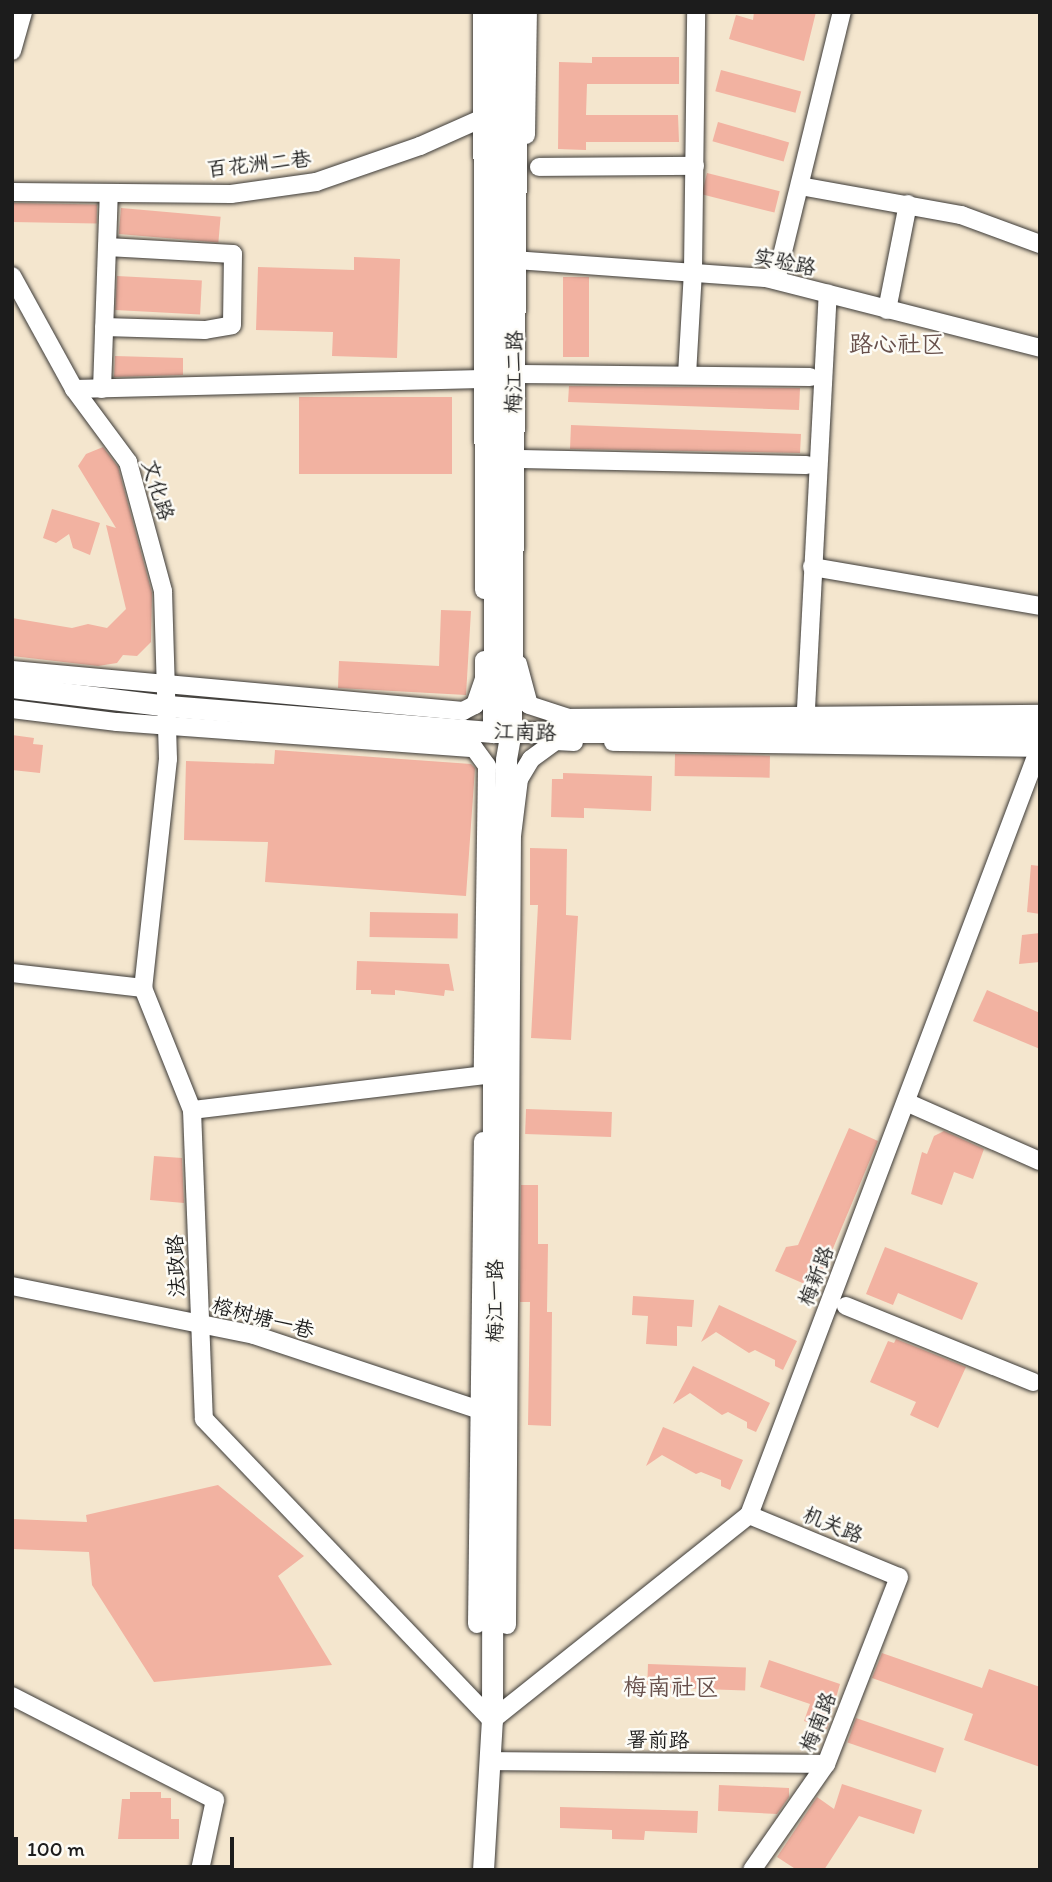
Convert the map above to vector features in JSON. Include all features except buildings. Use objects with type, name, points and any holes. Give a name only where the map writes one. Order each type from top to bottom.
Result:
[{"type":"main road","name":"梅江二路","points":[[499,12],[490,115],[490,379],[502,732]]},
{"type":"main road","name":"梅江二路","points":[[502,732],[515,260],[517,12]]},
{"type":"main road","name":"江南路","points":[[12,687],[168,706],[502,732],[1040,732]]},
{"type":"main road","name":"梅江一路","points":[[483,1870],[492,1720],[488,1074],[506,759],[502,732]]},
{"type":"street","points":[[12,51],[23,12]]},
{"type":"street","points":[[482,12],[490,115]]},
{"type":"street","points":[[528,12],[518,675],[529,705],[569,718],[1040,714]]},
{"type":"street","points":[[687,375],[693,271],[696,12]]},
{"type":"street","points":[[776,280],[842,12]]},
{"type":"street","name":"百花洲二巷","points":[[12,192],[231,194],[316,183],[420,146],[490,115]]},
{"type":"street","points":[[539,167],[695,166]]},
{"type":"street","points":[[800,186],[961,215],[1040,244]]},
{"type":"street","points":[[102,388],[109,193]]},
{"type":"street","points":[[887,310],[908,204]]},
{"type":"street","points":[[104,327],[205,330],[232,325],[233,254],[107,247]]},
{"type":"street","name":"实验路","points":[[515,260],[693,271],[776,280],[1040,348]]},
{"type":"street","name":"文化路","points":[[12,276],[74,389],[128,463],[163,591],[168,706]]},
{"type":"street","points":[[805,733],[828,294]]},
{"type":"street","points":[[519,374],[810,377]]},
{"type":"street","points":[[12,709],[168,706],[463,711],[475,705],[484,679],[490,379],[74,389]]},
{"type":"street","points":[[518,459],[807,465]]},
{"type":"street","points":[[812,567],[1040,606]]},
{"type":"street","points":[[12,670],[168,706],[479,752],[486,766],[488,1074],[192,1110]]},
{"type":"street","name":"法政路","points":[[168,706],[143,989],[192,1110],[204,1419],[492,1720]]},
{"type":"street","points":[[507,1625],[512,836],[519,779],[537,751],[556,741],[1040,747]]},
{"type":"street","name":"梅新路","points":[[749,1515],[1040,747]]},
{"type":"street","points":[[12,973],[143,989]]},
{"type":"street","points":[[906,1102],[1040,1161]]},
{"type":"street","name":"榕树塘一巷","points":[[12,1286],[254,1335],[488,1413]]},
{"type":"street","points":[[846,1306],[1033,1382]]},
{"type":"street","points":[[477,1624],[488,1413]]},
{"type":"street","points":[[492,1720],[749,1515]]},
{"type":"street","name":"机关路","points":[[749,1515],[899,1577]]},
{"type":"street","name":"梅南路","points":[[752,1870],[826,1765],[899,1577]]},
{"type":"street","points":[[12,1696],[215,1800],[200,1870]]},
{"type":"street","name":"署前路","points":[[489,1761],[826,1765]]},
{"type":"district","name":"路心社区","points":[[897,344]]},
{"type":"district","name":"梅南社区","points":[[671,1687]]}]
